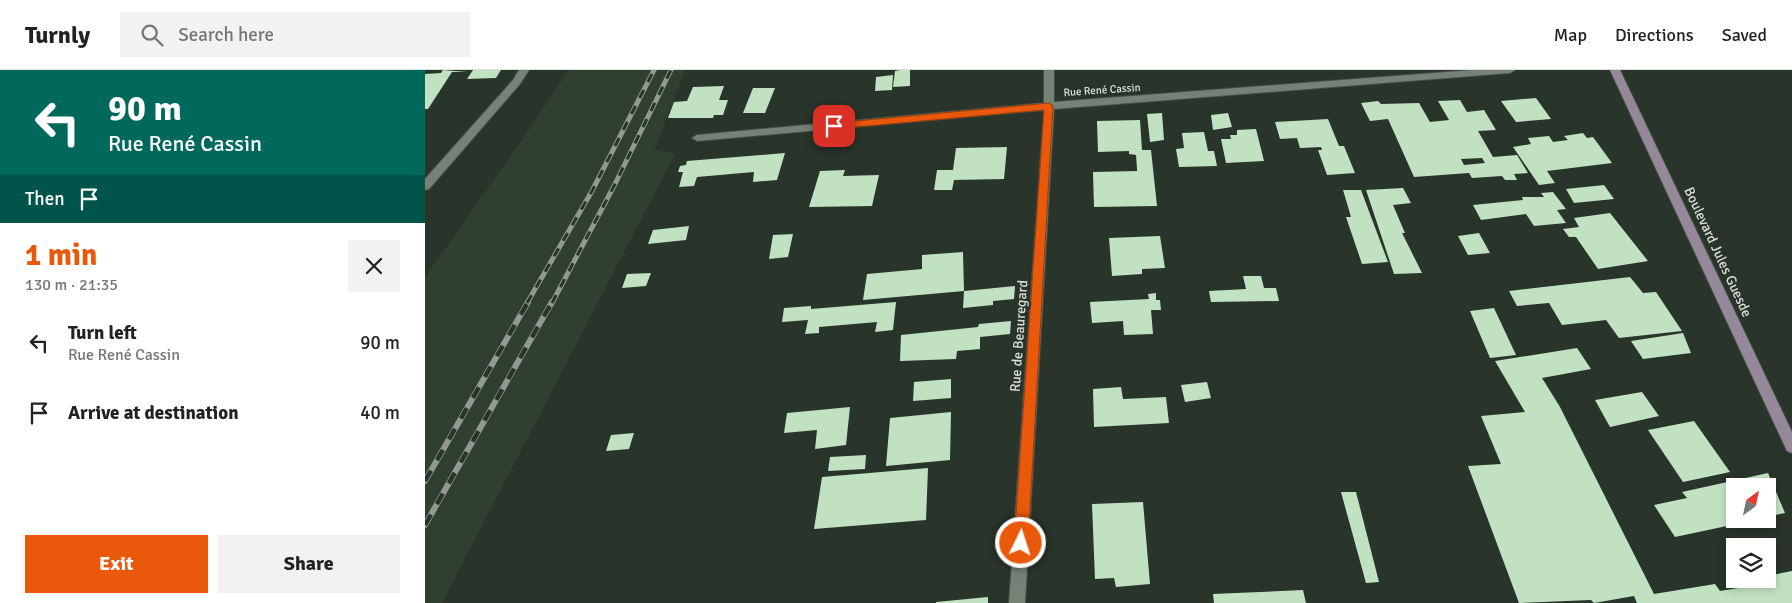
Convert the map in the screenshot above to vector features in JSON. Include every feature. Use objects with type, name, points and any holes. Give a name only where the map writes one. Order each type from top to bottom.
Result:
[{"type":"street","points":[[425,186],[517,82],[524,70]]},
{"type":"street","name":"Rue de Beauregard","points":[[1017,603],[1049,106],[1049,70]]},
{"type":"street","name":"Rue René Cassin","points":[[697,138],[1049,106],[1510,70]]},
{"type":"street","name":"Boulevard Jules Guesde","points":[[1615,70],[1792,446]]},
{"type":"street","points":[[425,170],[440,168]]},
{"type":"shaded area","points":[[569,70],[685,70],[655,149],[675,154],[442,603],[425,603],[425,277]]},
{"type":"building","points":[[443,70],[467,72],[452,72],[428,109],[425,109],[425,74],[441,73]]},
{"type":"building","points":[[473,70],[501,70],[496,78],[467,79]]},
{"type":"building","points":[[910,70],[910,86],[893,87],[895,71]]},
{"type":"building","points":[[893,75],[892,90],[875,91],[876,77]]},
{"type":"building","points":[[724,86],[719,100],[728,100],[723,115],[714,115],[713,118],[668,118],[674,102],[687,101],[693,87]]},
{"type":"building","points":[[753,88],[775,88],[765,113],[743,113]]},
{"type":"building","points":[[1536,98],[1551,119],[1516,122],[1501,101]]},
{"type":"building","points":[[1460,100],[1467,112],[1484,110],[1496,130],[1478,131],[1493,157],[1517,155],[1528,173],[1514,174],[1517,180],[1505,180],[1502,176],[1472,178],[1469,173],[1414,177],[1388,119],[1370,121],[1361,103],[1378,101],[1381,104],[1419,103],[1430,122],[1449,120],[1438,101]],"holes":[[[1482,158],[1485,163],[1464,165],[1461,159]]]},
{"type":"building","points":[[1162,113],[1164,140],[1150,142],[1147,114]]},
{"type":"building","points":[[1228,113],[1232,127],[1213,130],[1211,115]]},
{"type":"building","points":[[1328,119],[1339,146],[1344,146],[1355,173],[1327,175],[1318,150],[1322,150],[1321,147],[1300,148],[1297,138],[1280,139],[1275,122]]},
{"type":"building","points":[[1140,120],[1142,150],[1151,150],[1157,206],[1094,207],[1093,172],[1137,171],[1136,155],[1129,154],[1129,151],[1098,152],[1097,121]]},
{"type":"building","points":[[1256,129],[1264,161],[1226,163],[1221,139],[1231,139],[1230,135],[1237,135],[1237,130]]},
{"type":"building","points":[[1204,132],[1208,151],[1214,151],[1217,166],[1179,167],[1176,149],[1184,148],[1182,133]]},
{"type":"building","points":[[1583,133],[1587,138],[1593,137],[1612,163],[1547,171],[1555,183],[1539,185],[1513,147],[1531,144],[1528,138],[1549,136],[1553,142],[1568,140],[1564,136]]},
{"type":"building","points":[[1007,147],[1004,179],[954,180],[952,190],[934,190],[937,170],[953,170],[956,148]]},
{"type":"building","points":[[785,153],[777,180],[753,182],[754,172],[697,177],[694,186],[679,187],[683,172],[678,172],[680,166],[686,165],[687,161]]},
{"type":"building","points":[[845,170],[843,176],[879,175],[872,206],[809,207],[820,171]]},
{"type":"building","points":[[1604,185],[1614,199],[1574,203],[1566,189]]},
{"type":"building","points":[[1403,188],[1411,203],[1393,205],[1405,233],[1402,233],[1422,273],[1394,274],[1366,190]]},
{"type":"building","points":[[1343,190],[1361,190],[1388,262],[1362,264],[1346,217],[1351,217]]},
{"type":"building","points":[[1553,192],[1566,209],[1557,210],[1566,223],[1534,226],[1526,214],[1481,220],[1473,205],[1523,200],[1522,197],[1544,197],[1541,193]]},
{"type":"building","points":[[1610,213],[1648,261],[1598,269],[1576,237],[1569,237],[1563,229],[1579,227],[1574,218]]},
{"type":"building","points":[[689,226],[686,240],[648,244],[653,230]]},
{"type":"building","points":[[1479,233],[1490,253],[1468,255],[1458,236]]},
{"type":"building","points":[[793,234],[788,257],[769,259],[773,235]]},
{"type":"building","points":[[1160,236],[1165,268],[1142,269],[1142,274],[1112,276],[1109,238]]},
{"type":"building","points":[[963,252],[964,291],[863,300],[867,274],[922,269],[922,255]]},
{"type":"building","points":[[651,273],[646,286],[622,288],[627,274]]},
{"type":"building","points":[[1243,276],[1261,276],[1264,288],[1276,288],[1279,301],[1211,302],[1209,291],[1246,289]]},
{"type":"building","points":[[1630,277],[1643,293],[1656,292],[1682,331],[1619,338],[1606,320],[1562,325],[1549,303],[1517,306],[1509,291]]},
{"type":"building","points":[[1015,286],[1014,299],[993,301],[993,305],[963,308],[964,291]]},
{"type":"building","points":[[1156,293],[1156,300],[1160,300],[1161,310],[1151,310],[1153,334],[1124,335],[1123,321],[1092,323],[1090,302],[1149,299],[1148,294]]},
{"type":"building","points":[[896,302],[893,330],[875,332],[877,322],[819,327],[819,333],[805,334],[808,320],[782,322],[784,308],[811,306],[811,309]]},
{"type":"building","points":[[1494,308],[1516,355],[1490,358],[1470,311]]},
{"type":"building","points":[[1011,321],[1010,334],[980,337],[980,349],[957,351],[956,359],[900,361],[901,335],[978,327],[979,324]]},
{"type":"building","points":[[1683,333],[1691,353],[1643,359],[1631,341]]},
{"type":"building","points":[[1577,348],[1591,369],[1542,378],[1560,407],[1654,594],[1715,584],[1720,591],[1738,588],[1776,588],[1776,574],[1792,571],[1792,603],[1637,603],[1634,596],[1594,603],[1591,600],[1519,603],[1468,466],[1501,464],[1481,416],[1525,412],[1495,361]]},
{"type":"building","points":[[951,379],[951,398],[913,401],[914,382]]},
{"type":"building","points":[[1207,382],[1211,398],[1185,402],[1181,385]]},
{"type":"building","points":[[1121,387],[1123,399],[1166,397],[1169,423],[1094,427],[1093,389]]},
{"type":"building","points":[[1642,392],[1659,416],[1610,427],[1595,400]]},
{"type":"building","points":[[850,407],[846,445],[815,449],[817,430],[784,433],[787,413]]},
{"type":"building","points":[[951,412],[950,460],[886,466],[890,418]]},
{"type":"building","points":[[1694,421],[1730,472],[1683,482],[1648,430]]},
{"type":"building","points":[[634,433],[629,449],[606,451],[611,435]]},
{"type":"building","points":[[866,455],[865,469],[828,471],[830,457]]},
{"type":"building","points":[[928,468],[926,520],[814,529],[822,477]]},
{"type":"building","points":[[1768,473],[1770,478],[1745,478]]},
{"type":"building","points":[[1726,482],[1726,526],[1675,537],[1654,505],[1687,498],[1682,492]]},
{"type":"building","points":[[1341,492],[1356,492],[1379,582],[1366,583]]},
{"type":"building","points":[[1776,492],[1785,513],[1776,515]]},
{"type":"building","points":[[1143,502],[1150,584],[1116,587],[1114,578],[1095,579],[1092,504]]},
{"type":"building","points":[[1303,590],[1306,603],[1214,603],[1213,594]]},
{"type":"building","points":[[988,597],[988,603],[936,603],[936,602]]},
{"type":"railway","points":[[527,303],[592,191],[654,70]]},
{"type":"railway","points":[[552,303],[614,186],[671,70]]},
{"type":"railway","points":[[425,481],[528,302]]},
{"type":"railway","points":[[425,525],[552,302]]},
{"type":"route","points":[[834,126],[1049,106],[1021,543]]}]
